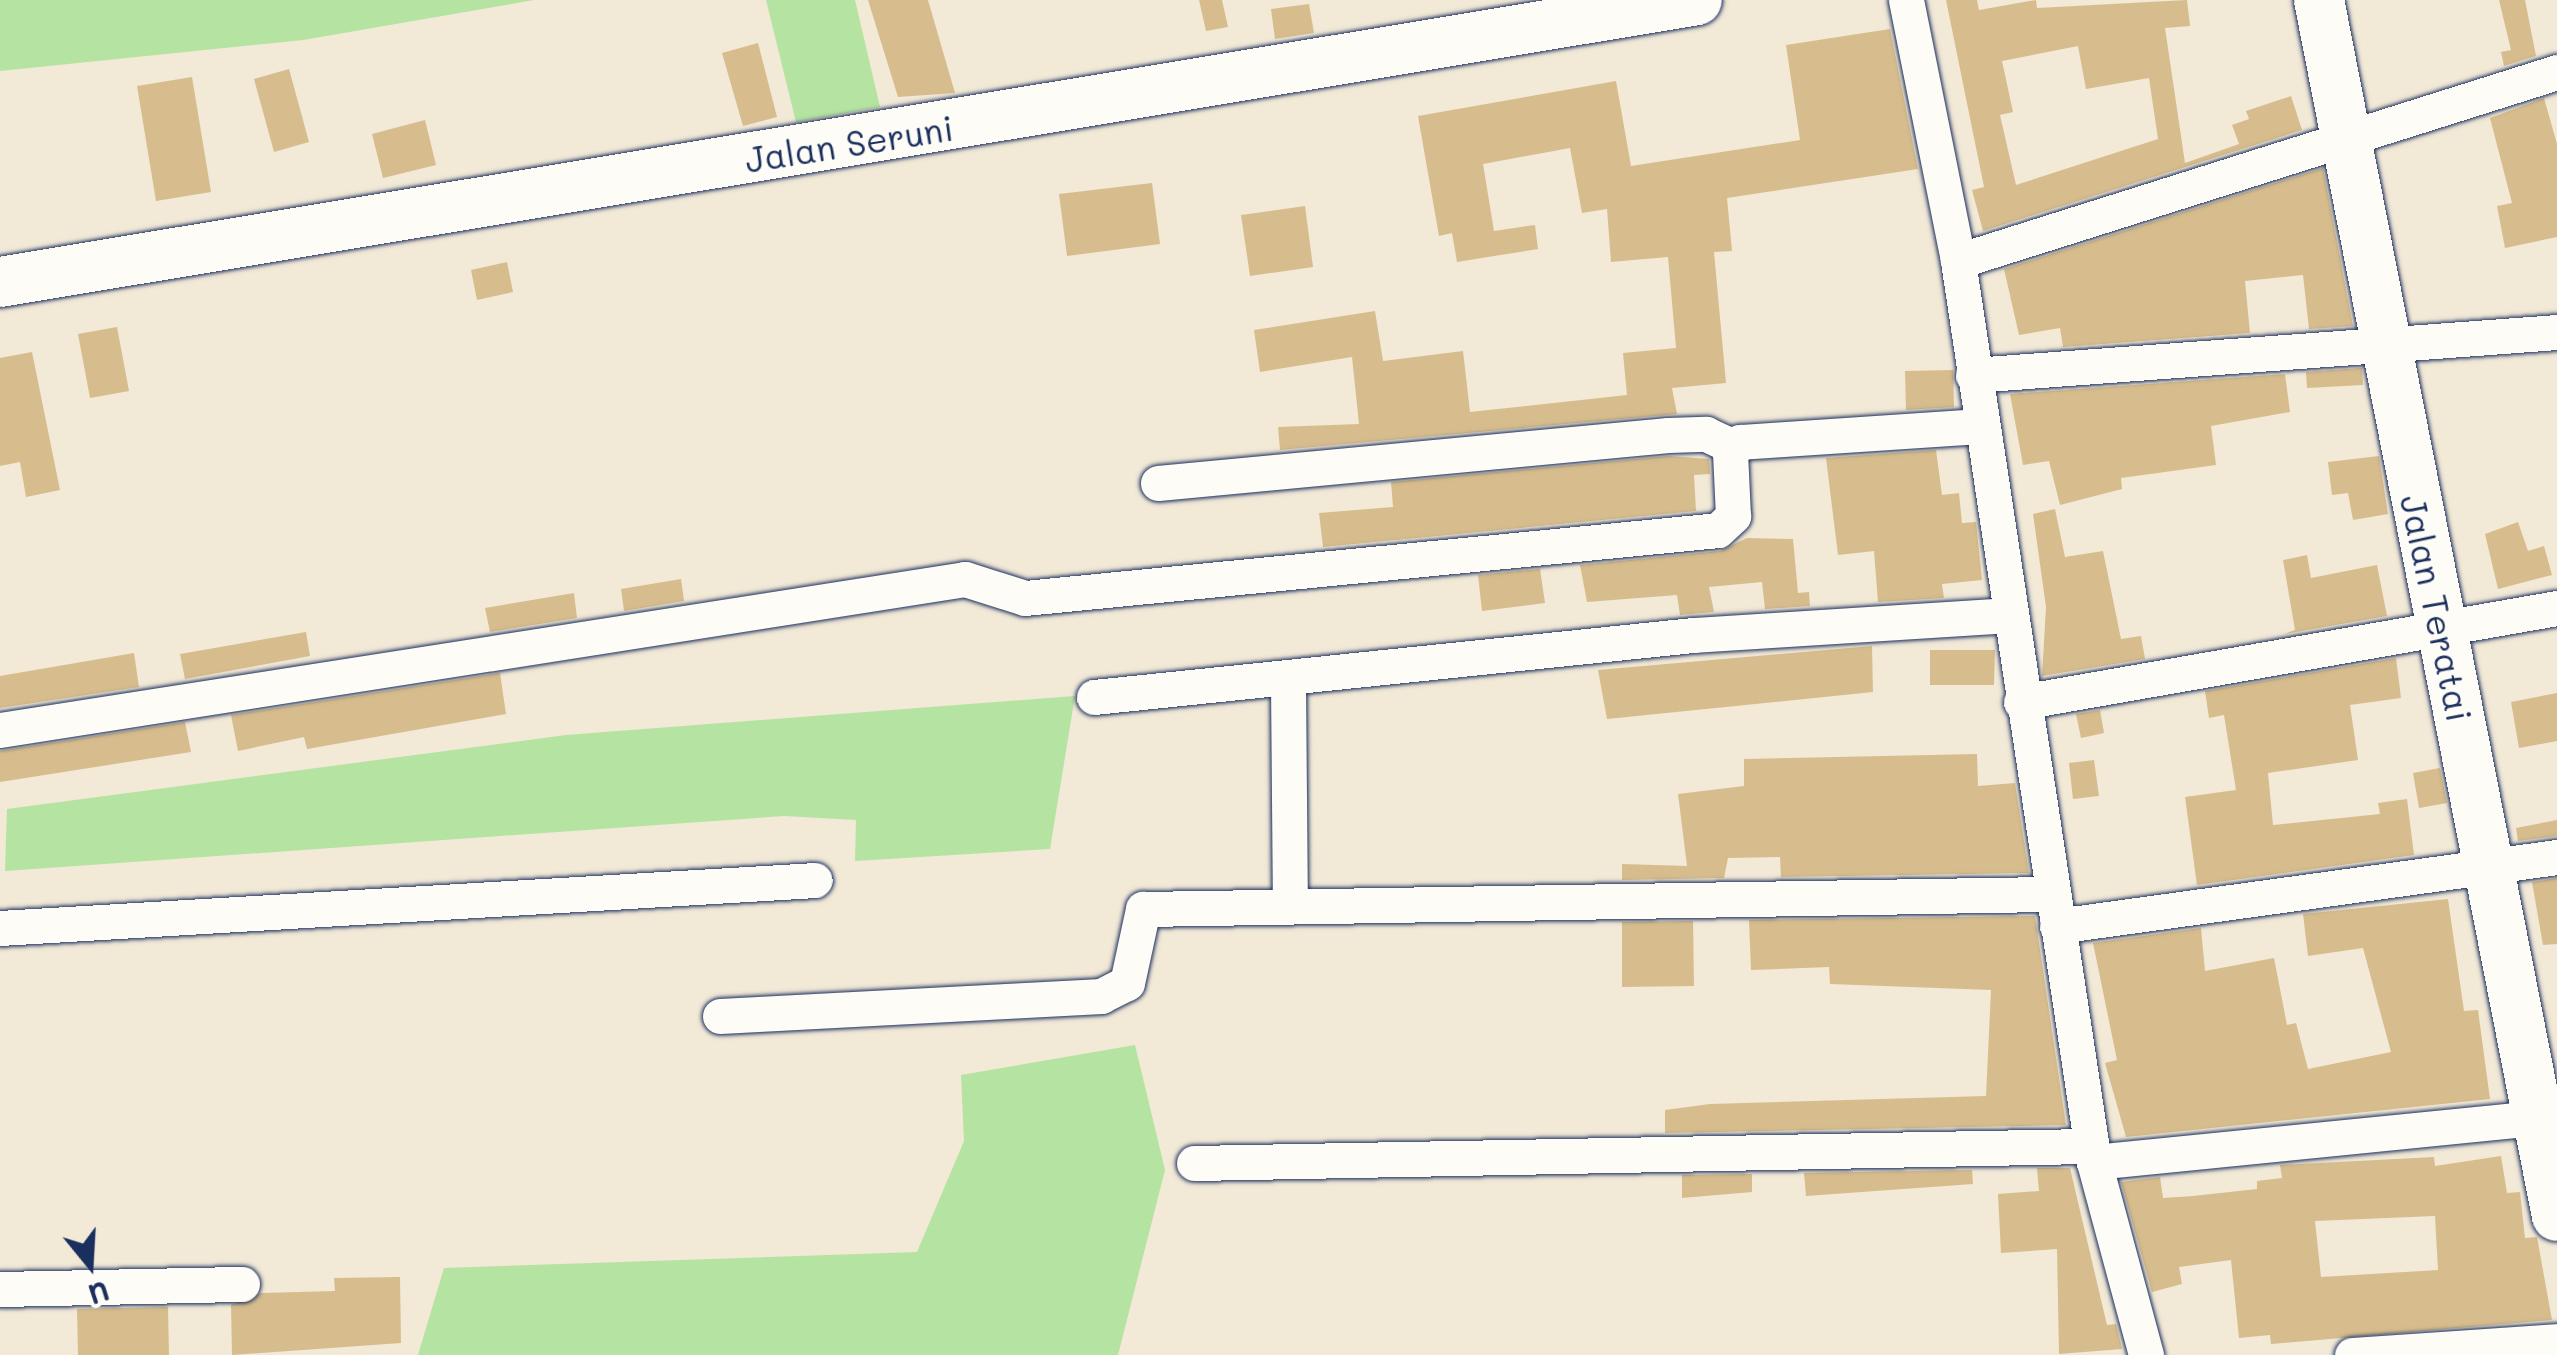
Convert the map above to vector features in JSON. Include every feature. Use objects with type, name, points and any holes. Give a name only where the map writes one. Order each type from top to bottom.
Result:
[{"type":"main road","name":"Jalan Seruni","points":[[0,282],[1697,0]]},
{"type":"main road","name":"Jalan Teratai","points":[[2319,0],[2381,344],[2488,865],[2548,1117],[2557,1216]]},
{"type":"street","points":[[1906,0],[1958,261],[2021,702],[2093,1154],[2146,1355]]},
{"type":"street","points":[[1958,261],[2557,72]]},
{"type":"street","points":[[1973,375],[2557,332]]},
{"type":"street","points":[[1158,482],[1668,435],[1706,434],[1734,447],[1982,426]]},
{"type":"street","points":[[0,730],[965,579],[1025,598],[1718,530],[1733,516],[1734,447]]},
{"type":"street","points":[[2021,702],[2557,608]]},
{"type":"street","points":[[1094,697],[1288,684],[1693,636],[2008,615]]},
{"type":"street","points":[[1288,684],[1290,903]]},
{"type":"street","points":[[720,1016],[1100,996],[1127,982],[1144,909],[1290,903],[2054,910],[2557,858]]},
{"type":"street","points":[[0,928],[814,880]]},
{"type":"street","points":[[1194,1163],[2093,1154],[2548,1117]]},
{"type":"street","points":[[0,1288],[242,1284]]},
{"type":"street","points":[[2352,1355],[2557,1342]]},
{"type":"green space","points":[[0,0],[534,0],[303,40],[0,71]]},
{"type":"green space","points":[[766,0],[855,0],[880,107],[796,122]]},
{"type":"green space","points":[[1075,696],[1050,849],[855,861],[856,820],[784,816],[5,871],[7,809],[566,735]]},
{"type":"green space","points":[[1135,1045],[1165,1170],[1118,1355],[418,1355],[444,1268],[917,1252],[964,1141],[961,1075]]},
{"type":"building","points":[[868,0],[928,0],[955,93],[898,97]]},
{"type":"building","points":[[1199,0],[1222,0],[1228,27],[1206,31]]},
{"type":"building","points":[[1946,0],[1977,0],[1979,10],[2036,0],[2037,8],[2187,0],[2190,26],[2165,28],[2185,163],[2239,144],[2232,125],[2249,119],[2246,111],[2291,96],[2302,130],[1983,231],[1972,190],[1984,187]],"holes":[[[2078,46],[2086,89],[2149,78],[2158,139],[2016,185],[2000,115],[2013,112],[2002,61]]]},
{"type":"building","points":[[2499,0],[2525,0],[2536,56],[2504,66],[2501,52],[2511,50]]},
{"type":"building","points":[[1309,4],[1314,33],[1275,39],[1271,9]]},
{"type":"building","points":[[1890,29],[1918,169],[1727,198],[1732,251],[1714,252],[1726,383],[1672,388],[1677,414],[1280,450],[1278,427],[1359,424],[1352,357],[1260,372],[1254,330],[1375,311],[1383,361],[1463,351],[1470,412],[1627,395],[1623,353],[1676,348],[1668,257],[1611,262],[1607,209],[1582,213],[1570,148],[1483,164],[1494,231],[1535,225],[1538,249],[1457,262],[1452,233],[1439,236],[1418,116],[1616,81],[1631,166],[1800,140],[1786,45]]},
{"type":"building","points":[[758,43],[777,117],[743,126],[722,53]]},
{"type":"building","points":[[289,69],[309,142],[274,152],[254,79]]},
{"type":"building","points":[[192,77],[211,192],[156,201],[137,86]]},
{"type":"building","points":[[2544,98],[2557,144],[2557,237],[2505,248],[2497,206],[2512,203],[2490,118]]},
{"type":"building","points":[[425,120],[436,165],[383,178],[372,134]]},
{"type":"building","points":[[2323,168],[2353,326],[2309,329],[2303,275],[2245,281],[2250,333],[2063,347],[2060,328],[2019,335],[2004,269]]},
{"type":"building","points":[[1152,183],[1160,244],[1067,256],[1059,194]]},
{"type":"building","points":[[1305,206],[1313,267],[1250,276],[1241,215]]},
{"type":"building","points":[[507,262],[513,292],[477,300],[471,270]]},
{"type":"building","points":[[117,327],[129,391],[90,398],[78,334]]},
{"type":"building","points":[[32,352],[60,490],[26,497],[20,462],[0,466],[0,358]]},
{"type":"building","points":[[2362,368],[2363,385],[2307,388],[2306,372]]},
{"type":"building","points":[[1953,370],[1954,407],[1906,410],[1905,371]]},
{"type":"building","points":[[2285,374],[2290,412],[2211,426],[2216,465],[2121,478],[2122,489],[2060,505],[2049,461],[2023,465],[2010,394]]},
{"type":"building","points":[[1936,450],[1942,495],[1959,493],[1962,523],[1976,522],[1982,580],[1942,584],[1944,598],[1878,602],[1874,551],[1838,555],[1826,458]]},
{"type":"building","points":[[1669,456],[1709,459],[1710,474],[1694,475],[1696,511],[1323,547],[1319,513],[1393,507],[1391,482]]},
{"type":"building","points":[[2379,456],[2388,514],[2353,520],[2348,493],[2332,495],[2328,462]]},
{"type":"building","points":[[2055,509],[2065,557],[2103,551],[2121,639],[2141,636],[2145,659],[2042,676],[2046,607],[2033,514]]},
{"type":"building","points":[[2518,522],[2528,551],[2544,546],[2552,575],[2498,589],[2485,534]]},
{"type":"building","points":[[1747,538],[1793,539],[1798,593],[1809,592],[1810,606],[1765,609],[1762,582],[1709,587],[1714,612],[1680,615],[1677,595],[1587,602],[1580,565],[1720,551]]},
{"type":"building","points":[[2307,555],[2311,578],[2377,565],[2387,616],[2284,634],[2295,630],[2283,560]]},
{"type":"building","points":[[1540,569],[1545,603],[1482,611],[1478,575]]},
{"type":"building","points":[[681,579],[684,601],[624,611],[621,589]]},
{"type":"building","points":[[574,593],[577,618],[490,632],[485,608]]},
{"type":"building","points":[[306,632],[310,656],[185,679],[180,654]]},
{"type":"building","points":[[1872,646],[1873,692],[1607,719],[1598,670]]},
{"type":"building","points":[[1930,650],[1995,650],[1994,685],[1930,685]]},
{"type":"building","points":[[134,653],[139,687],[0,708],[0,676]]},
{"type":"building","points":[[2396,658],[2401,698],[2350,705],[2358,760],[2268,773],[2273,825],[2380,814],[2378,803],[2407,799],[2414,855],[2197,885],[2185,797],[2236,790],[2224,715],[2209,718],[2205,691]]},
{"type":"building","points":[[500,673],[506,714],[307,749],[304,737],[238,751],[231,715]]},
{"type":"building","points":[[2557,693],[2557,741],[2519,748],[2511,702]]},
{"type":"building","points":[[2100,710],[2104,733],[2081,738],[2076,714]]},
{"type":"building","points":[[185,722],[191,752],[0,782],[0,751]]},
{"type":"building","points":[[1977,754],[1978,786],[2015,783],[2029,873],[1781,877],[1780,857],[1728,858],[1724,878],[1622,880],[1622,864],[1687,866],[1678,794],[1744,786],[1744,759]]},
{"type":"building","points":[[2094,760],[2099,796],[2073,799],[2069,763]]},
{"type":"building","points":[[2440,768],[2447,803],[2419,808],[2413,773]]},
{"type":"building","points":[[2557,820],[2557,836],[2518,841],[2516,828]]},
{"type":"building","points":[[2557,878],[2557,944],[2543,945],[2532,882]]},
{"type":"building","points":[[2448,899],[2464,1011],[2478,1010],[2490,1099],[2126,1137],[2105,1063],[2117,1060],[2093,943],[2201,928],[2205,971],[2274,958],[2287,1025],[2296,1023],[2308,1069],[2391,1052],[2363,948],[2308,956],[2303,914]]},
{"type":"building","points":[[2035,916],[2066,1125],[1665,1133],[1665,1110],[1710,1104],[1986,1096],[1991,990],[1830,984],[1829,967],[1751,970],[1749,920]]},
{"type":"building","points":[[1693,921],[1694,986],[1622,987],[1622,922]]},
{"type":"building","points":[[2501,1156],[2507,1193],[2520,1192],[2525,1238],[2537,1237],[2552,1320],[2271,1344],[2270,1335],[2239,1338],[2231,1260],[2179,1267],[2182,1284],[2152,1292],[2121,1182],[2160,1177],[2163,1198],[2257,1189],[2257,1181],[2282,1178],[2280,1165],[2434,1157],[2435,1166]],"holes":[[[2435,1216],[2438,1270],[2321,1277],[2315,1221]]]},
{"type":"building","points":[[2037,1168],[2070,1168],[2107,1325],[2116,1324],[2122,1349],[2059,1354],[2057,1249],[2001,1253],[1998,1194],[2039,1191]]},
{"type":"building","points":[[1972,1170],[1973,1184],[1806,1196],[1804,1173]]},
{"type":"building","points":[[1752,1174],[1752,1192],[1682,1198],[1682,1175]]},
{"type":"building","points":[[400,1277],[401,1343],[232,1355],[231,1305],[261,1293],[335,1291],[334,1278]]},
{"type":"building","points":[[168,1307],[169,1355],[78,1355],[77,1309]]}]
